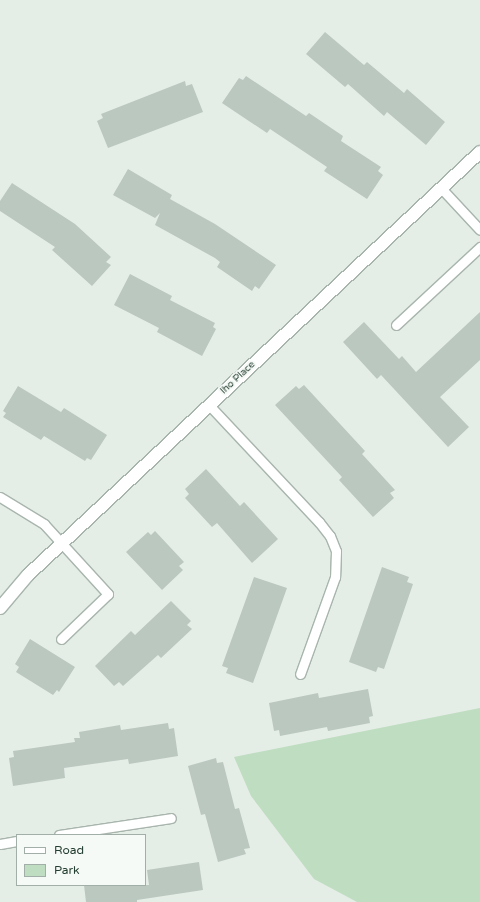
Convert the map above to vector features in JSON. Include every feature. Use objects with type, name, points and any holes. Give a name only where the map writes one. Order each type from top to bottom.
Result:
[{"type":"street","name":"Iho Place","points":[[0,608],[28,575],[480,152]]},
{"type":"lane","points":[[441,188],[480,230]]},
{"type":"lane","points":[[396,325],[480,247]]},
{"type":"lane","points":[[209,405],[320,522],[330,536],[336,551],[335,577],[300,674]]},
{"type":"lane","points":[[0,497],[44,524],[108,594],[61,639]]},
{"type":"lane","points":[[66,834],[171,818]]},
{"type":"lane","points":[[0,844],[16,841]]},
{"type":"green space","points":[[480,708],[480,902],[357,902],[314,879],[251,796],[234,757]]},
{"type":"building","points":[[325,32],[364,65],[367,62],[404,93],[407,89],[445,122],[426,145],[387,112],[384,116],[348,84],[345,87],[306,54]]},
{"type":"building","points":[[246,76],[306,116],[309,113],[343,136],[341,141],[381,167],[378,171],[383,175],[367,199],[324,171],[327,167],[270,129],[267,133],[222,103],[239,78],[243,80]]},
{"type":"building","points":[[185,81],[186,86],[192,84],[203,112],[108,148],[97,121],[103,118],[101,114]]},
{"type":"building","points":[[128,169],[172,195],[170,199],[215,224],[276,265],[259,289],[255,286],[252,291],[217,267],[220,262],[215,258],[155,225],[160,213],[155,218],[113,195]]},
{"type":"building","points":[[12,183],[75,224],[111,257],[106,262],[111,265],[92,286],[52,250],[55,247],[0,211],[0,201]]},
{"type":"building","points":[[130,274],[172,296],[170,300],[215,323],[213,327],[216,329],[202,356],[157,332],[159,328],[114,305]]},
{"type":"building","points":[[480,312],[480,360],[440,397],[469,427],[448,447],[381,375],[377,379],[343,342],[364,322],[399,359],[402,356],[416,372]]},
{"type":"building","points":[[304,385],[365,451],[362,454],[395,490],[390,493],[394,498],[373,517],[339,480],[342,477],[275,405],[296,386],[299,389]]},
{"type":"building","points":[[18,386],[61,412],[64,408],[107,435],[91,460],[87,458],[85,461],[44,436],[41,440],[3,417],[6,413],[3,411]]},
{"type":"building","points":[[206,469],[240,506],[244,502],[278,539],[252,563],[217,523],[212,527],[185,498],[189,494],[185,489]]},
{"type":"building","points":[[155,531],[184,562],[179,566],[183,570],[162,590],[126,552],[148,532],[151,535]]},
{"type":"building","points":[[382,567],[409,577],[407,582],[413,584],[384,669],[378,667],[376,672],[349,662]]},
{"type":"building","points":[[254,577],[287,588],[253,683],[226,673],[228,668],[222,666]]},
{"type":"building","points":[[171,601],[191,621],[187,625],[192,629],[161,658],[158,655],[123,686],[119,682],[114,686],[95,666],[131,631],[135,635]]},
{"type":"building","points":[[30,639],[75,667],[59,692],[57,690],[53,695],[16,672],[19,667],[15,664]]},
{"type":"building","points":[[368,689],[373,716],[369,717],[370,723],[328,731],[327,727],[280,736],[279,730],[274,731],[269,703],[318,693],[319,698]]},
{"type":"building","points":[[168,723],[169,729],[174,728],[178,756],[129,764],[128,759],[64,768],[65,778],[13,786],[9,758],[14,757],[13,751],[75,742],[74,738],[80,738],[79,732],[120,725],[121,730]]},
{"type":"building","points":[[216,758],[217,763],[223,762],[235,809],[239,808],[250,848],[244,849],[246,854],[218,862],[205,814],[201,815],[188,766]]},
{"type":"building","points":[[199,862],[203,890],[137,900],[137,902],[86,902],[84,886],[146,886],[149,885],[147,870]]}]
